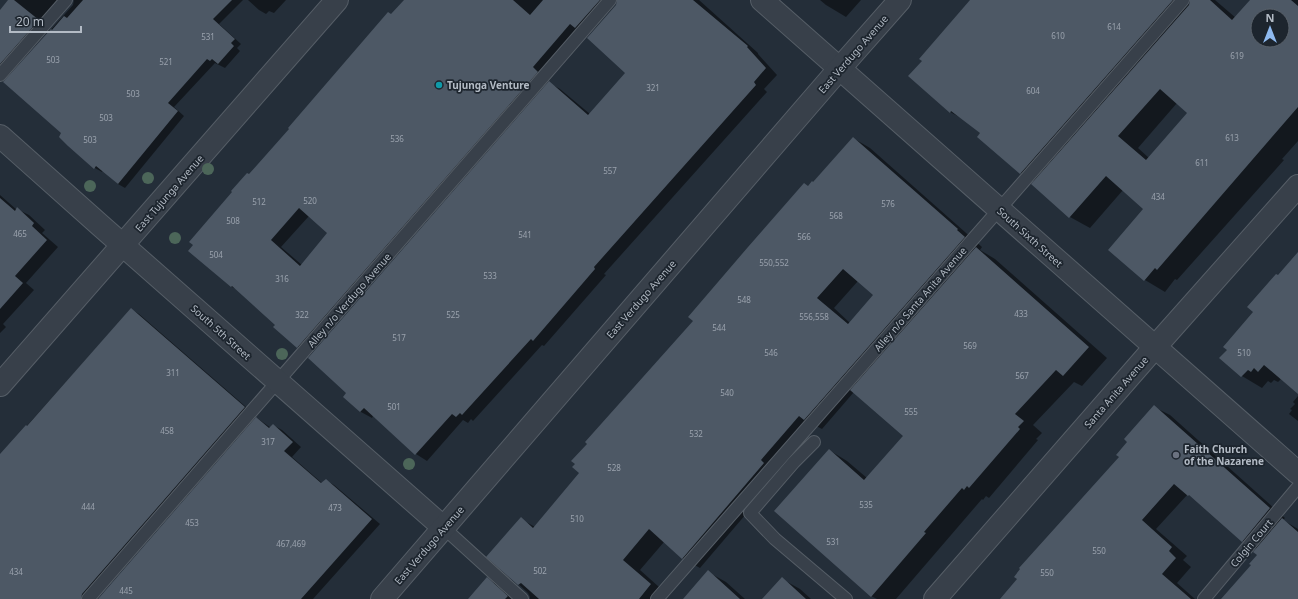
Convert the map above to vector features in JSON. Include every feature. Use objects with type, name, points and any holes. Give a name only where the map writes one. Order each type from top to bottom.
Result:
[{"type":"street","name":"East Tujunga Avenue","points":[[0,385],[337,0]]},
{"type":"street","name":"South Sixth Street","points":[[762,0],[1298,473]]},
{"type":"street","name":"East Verdugo Avenue","points":[[382,599],[900,0]]},
{"type":"street","name":"South 5th Street","points":[[0,136],[444,528]]},
{"type":"street","name":"Santa Anita Avenue","points":[[935,599],[1154,347],[1298,186]]},
{"type":"lane","points":[[0,75],[66,0]]},
{"type":"lane","name":"Alley n/o Verdugo Avenue","points":[[88,599],[610,0]]},
{"type":"lane","name":"Alley n/o Santa Anita Avenue","points":[[658,599],[1183,0]]},
{"type":"lane","points":[[814,442],[794,462],[750,513],[775,538],[846,599]]},
{"type":"lane","name":"Colgin Court","points":[[1204,599],[1298,487]]},
{"type":"lane","points":[[444,528],[522,599]]},
{"type":"building","points":[[8,0],[14,0],[39,20],[0,64],[0,10]]},
{"type":"building","points":[[83,0],[232,0],[213,19],[235,39],[231,43],[234,46],[218,64],[212,59],[210,61],[207,59],[168,103],[178,111],[118,184],[96,166],[94,169],[68,146],[59,137],[61,133],[3,82],[51,29],[52,30],[64,16],[67,18]]},
{"type":"building","points":[[404,0],[513,0],[530,15],[543,0],[600,0],[575,28],[570,24],[533,67],[538,72],[297,348],[273,327],[275,325],[232,286],[231,287],[188,251],[193,245],[189,242],[232,192],[231,191],[247,173],[249,174],[289,129],[288,128],[388,12],[391,14]],"holes":[[[299,208],[327,233],[300,266],[271,240]]]},
{"type":"building","points":[[617,0],[693,0],[748,46],[747,47],[766,68],[754,82],[756,85],[594,267],[595,269],[533,341],[531,339],[462,415],[460,413],[456,417],[452,414],[415,455],[364,408],[360,412],[343,397],[346,393],[308,358],[549,81],[588,115],[625,73],[587,38],[616,5]]},
{"type":"building","points":[[970,0],[1173,0],[1020,174],[977,137],[980,133],[951,111],[950,113],[908,76],[922,61],[919,59]]},
{"type":"building","points":[[1190,0],[1210,0],[1232,20],[1250,0],[1291,0],[1298,6],[1298,107],[1157,270],[1155,268],[1144,281],[1108,250],[1143,209],[1106,176],[1069,218],[1031,184],[1189,5]],"holes":[[[1160,89],[1187,113],[1146,160],[1118,136]]]},
{"type":"building","points":[[853,137],[958,229],[957,230],[965,237],[804,420],[799,416],[761,460],[764,463],[682,559],[649,529],[623,560],[651,584],[639,599],[539,599],[521,583],[518,585],[486,557],[521,517],[533,528],[579,473],[572,467],[575,464],[571,461],[587,444],[585,442],[693,321],[688,317],[804,183],[808,186],[812,181],[813,182]],"holes":[[[843,269],[873,295],[848,324],[817,298]]]},
{"type":"building","points":[[0,198],[15,211],[17,207],[34,223],[32,226],[47,240],[15,276],[23,283],[0,309]]},
{"type":"building","points":[[976,247],[1089,347],[1063,376],[1056,370],[1015,414],[1024,421],[1018,427],[1020,429],[969,488],[967,486],[964,490],[962,488],[924,532],[926,533],[871,597],[774,511],[829,449],[864,480],[903,436],[850,390]]},
{"type":"building","points":[[1298,252],[1298,394],[1264,365],[1258,372],[1254,368],[1251,372],[1248,370],[1241,377],[1219,358],[1227,350],[1223,347],[1253,312],[1247,307]]},
{"type":"building","points":[[131,308],[245,407],[82,594],[81,599],[0,599],[0,454],[26,425],[27,426]]},
{"type":"building","points":[[1154,405],[1270,508],[1242,542],[1189,495],[1188,496],[1174,484],[1142,520],[1172,547],[1169,551],[1176,558],[1162,574],[1191,599],[1000,599],[1017,579],[1014,577],[1020,569],[1019,568],[1119,457],[1116,455],[1127,442],[1124,439]]},
{"type":"building","points":[[256,417],[269,428],[273,424],[293,442],[284,451],[321,483],[326,479],[372,519],[301,599],[98,599]]},
{"type":"building","points":[[1282,518],[1298,532],[1298,599],[1221,599],[1251,565],[1249,564],[1257,555],[1253,552]]},
{"type":"building","points":[[708,570],[740,599],[683,599]]},
{"type":"building","points":[[487,577],[508,596],[505,599],[468,599]]},
{"type":"building","points":[[782,577],[806,599],[762,599]]},
{"type":"place","name":"Tujunga Venture","points":[[439,85]]},
{"type":"place","name":"Faith Church of the Nazarene","points":[[1176,455]]}]
